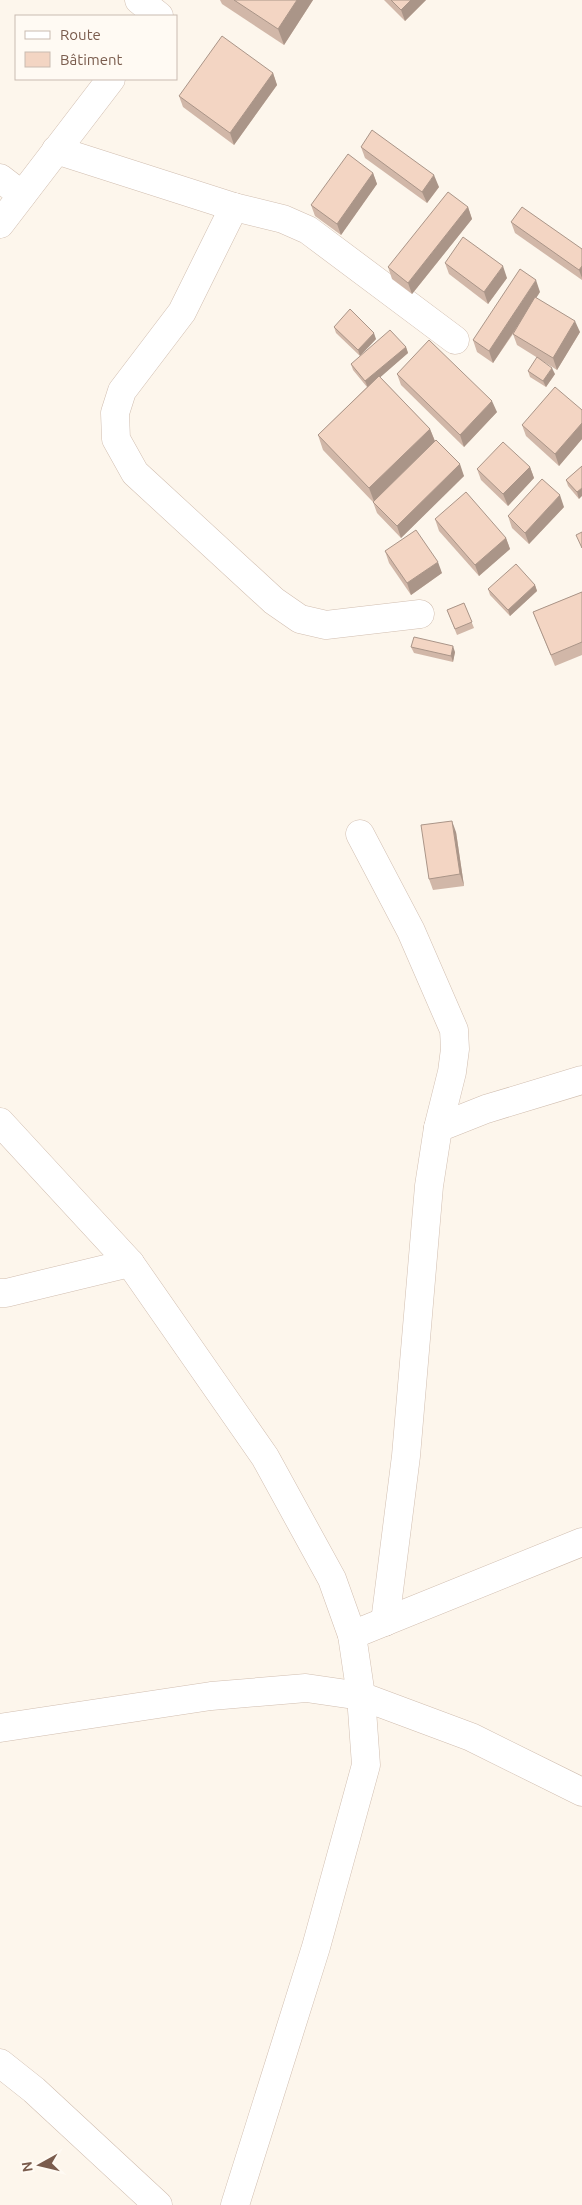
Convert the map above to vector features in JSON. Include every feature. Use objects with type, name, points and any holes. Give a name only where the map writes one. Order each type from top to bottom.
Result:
[{"type":"street","points":[[139,0],[158,15]]},
{"type":"street","points":[[160,15],[170,0]]},
{"type":"street","points":[[0,224],[110,80]]},
{"type":"street","points":[[56,150],[234,207],[283,219],[308,230],[455,340]]},
{"type":"street","points":[[0,178],[22,195]]},
{"type":"street","points":[[234,207],[182,312],[122,391],[115,413],[116,439],[135,473],[274,601],[300,618],[326,625],[420,614]]},
{"type":"street","points":[[360,834],[411,931],[454,1030],[455,1049],[452,1072],[438,1128],[429,1186],[406,1456],[385,1622]]},
{"type":"street","points":[[438,1128],[494,1106],[582,1080]]},
{"type":"street","points":[[0,1122],[130,1263],[265,1457],[332,1579],[352,1636],[361,1696],[366,1766],[316,1947],[235,2205]]},
{"type":"street","points":[[0,1292],[6,1293],[130,1263]]},
{"type":"street","points":[[352,1636],[582,1542]]},
{"type":"street","points":[[0,1728],[211,1696],[306,1688],[361,1696],[471,1737],[582,1792]]},
{"type":"street","points":[[0,2063],[34,2090],[158,2205]]},
{"type":"building","points":[[234,0],[297,0],[278,29]]},
{"type":"building","points":[[391,0],[411,0],[401,10]]},
{"type":"building","points":[[222,36],[273,73],[230,133],[179,96]]},
{"type":"building","points":[[372,130],[434,175],[422,192],[361,147]]},
{"type":"building","points":[[348,154],[373,173],[337,224],[311,205]]},
{"type":"building","points":[[448,192],[468,207],[408,283],[388,267]]},
{"type":"building","points":[[522,207],[582,249],[582,266],[579,270],[511,222]]},
{"type":"building","points":[[463,237],[503,266],[484,292],[445,263]]},
{"type":"building","points":[[520,269],[536,280],[489,351],[473,340]]},
{"type":"building","points":[[535,297],[575,321],[553,358],[513,334]]},
{"type":"building","points":[[350,309],[374,333],[358,350],[334,327]]},
{"type":"building","points":[[390,330],[406,347],[365,381],[351,364]]},
{"type":"building","points":[[429,340],[492,401],[460,435],[397,374]]},
{"type":"building","points":[[537,357],[552,368],[543,381],[528,371]]},
{"type":"building","points":[[379,376],[430,429],[369,488],[318,435]]},
{"type":"building","points":[[555,387],[582,410],[582,423],[555,454],[522,425]]},
{"type":"building","points":[[436,440],[460,464],[397,526],[373,502]]},
{"type":"building","points":[[503,442],[530,467],[503,494],[477,469]]},
{"type":"building","points":[[582,466],[582,488],[577,492],[566,480]]},
{"type":"building","points":[[542,479],[560,495],[525,533],[508,516]]},
{"type":"building","points":[[466,492],[506,538],[475,565],[435,519]]},
{"type":"building","points":[[416,530],[438,562],[407,583],[385,551]]},
{"type":"building","points":[[582,532],[582,548],[576,535]]},
{"type":"building","points":[[516,564],[535,585],[508,610],[488,589]]},
{"type":"building","points":[[582,592],[582,642],[551,655],[533,612]]},
{"type":"building","points":[[464,603],[472,622],[455,629],[447,610]]},
{"type":"building","points":[[414,637],[453,646],[451,656],[411,647]]},
{"type":"building","points":[[452,821],[460,874],[429,879],[421,825]]}]
